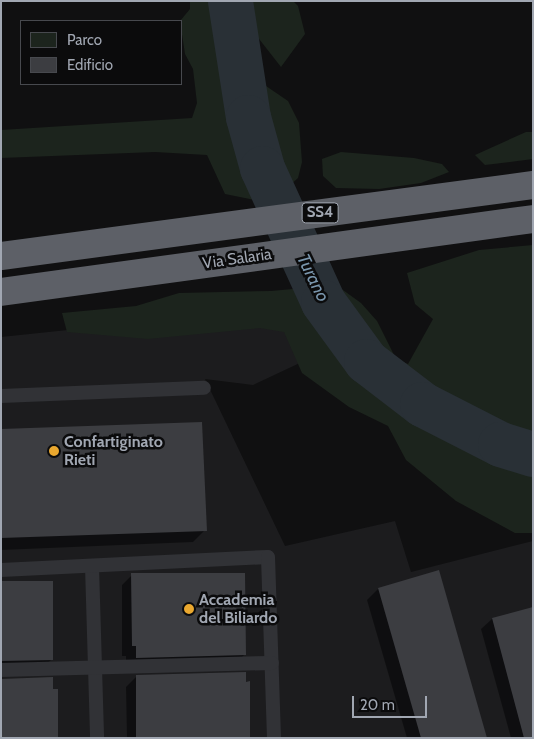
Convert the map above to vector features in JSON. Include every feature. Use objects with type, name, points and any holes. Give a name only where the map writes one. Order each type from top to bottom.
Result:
[{"type":"highway","name":"SS4","points":[[1,256],[533,185]]},
{"type":"highway","name":"Via Salaria","points":[[1,292],[533,218]]},
{"type":"lane","points":[[1,396],[204,388]]},
{"type":"lane","points":[[1,570],[268,557],[274,738]]},
{"type":"lane","points":[[92,566],[98,738]]},
{"type":"lane","points":[[1,670],[272,663]]},
{"type":"shaded area","points":[[269,309],[304,361],[253,385],[205,379],[285,546],[395,521],[411,572],[533,541],[533,738],[1,738],[1,337]]},
{"type":"green space","points":[[190,1],[230,1],[227,54],[241,69],[288,101],[299,123],[302,162],[298,178],[278,196],[264,202],[225,194],[207,155],[155,152],[1,158],[1,130],[192,118],[197,103],[193,69],[185,54],[181,20],[190,9]]},
{"type":"green space","points":[[252,1],[293,1],[298,6],[305,34],[281,67],[252,30]]},
{"type":"green space","points":[[526,132],[533,132],[533,159],[485,165],[475,155]]},
{"type":"green space","points":[[341,152],[414,158],[442,164],[449,172],[421,183],[379,189],[336,188],[323,176],[322,159]]},
{"type":"green space","points":[[533,245],[533,533],[515,533],[456,501],[406,460],[388,426],[349,407],[302,373],[284,332],[260,328],[148,339],[67,332],[62,313],[136,306],[179,293],[271,291],[336,285],[361,303],[377,321],[396,359],[408,364],[433,319],[415,304],[407,273],[479,250]]},
{"type":"building","points":[[202,422],[207,531],[1,538],[1,429]]},
{"type":"building","points":[[439,570],[487,738],[421,738],[378,588]]},
{"type":"building","name":"Accademia del Biliardo","points":[[131,573],[245,573],[246,655],[136,658],[136,646],[132,646]]},
{"type":"building","points":[[1,581],[53,581],[53,660],[1,661]]},
{"type":"building","points":[[533,607],[533,738],[524,738],[492,618]]},
{"type":"building","points":[[246,672],[246,682],[250,681],[250,738],[136,738],[136,675]]},
{"type":"building","points":[[53,677],[53,689],[58,689],[58,738],[1,738],[1,679]]},
{"type":"waterway","name":"Turano","points":[[230,1],[248,117],[262,168],[323,302],[366,361],[422,404],[500,444],[533,454]]},
{"type":"place","name":"Confartiginato Rieti","points":[[54,451]]},
{"type":"place","name":"Accademia del Biliardo","points":[[189,609]]}]
